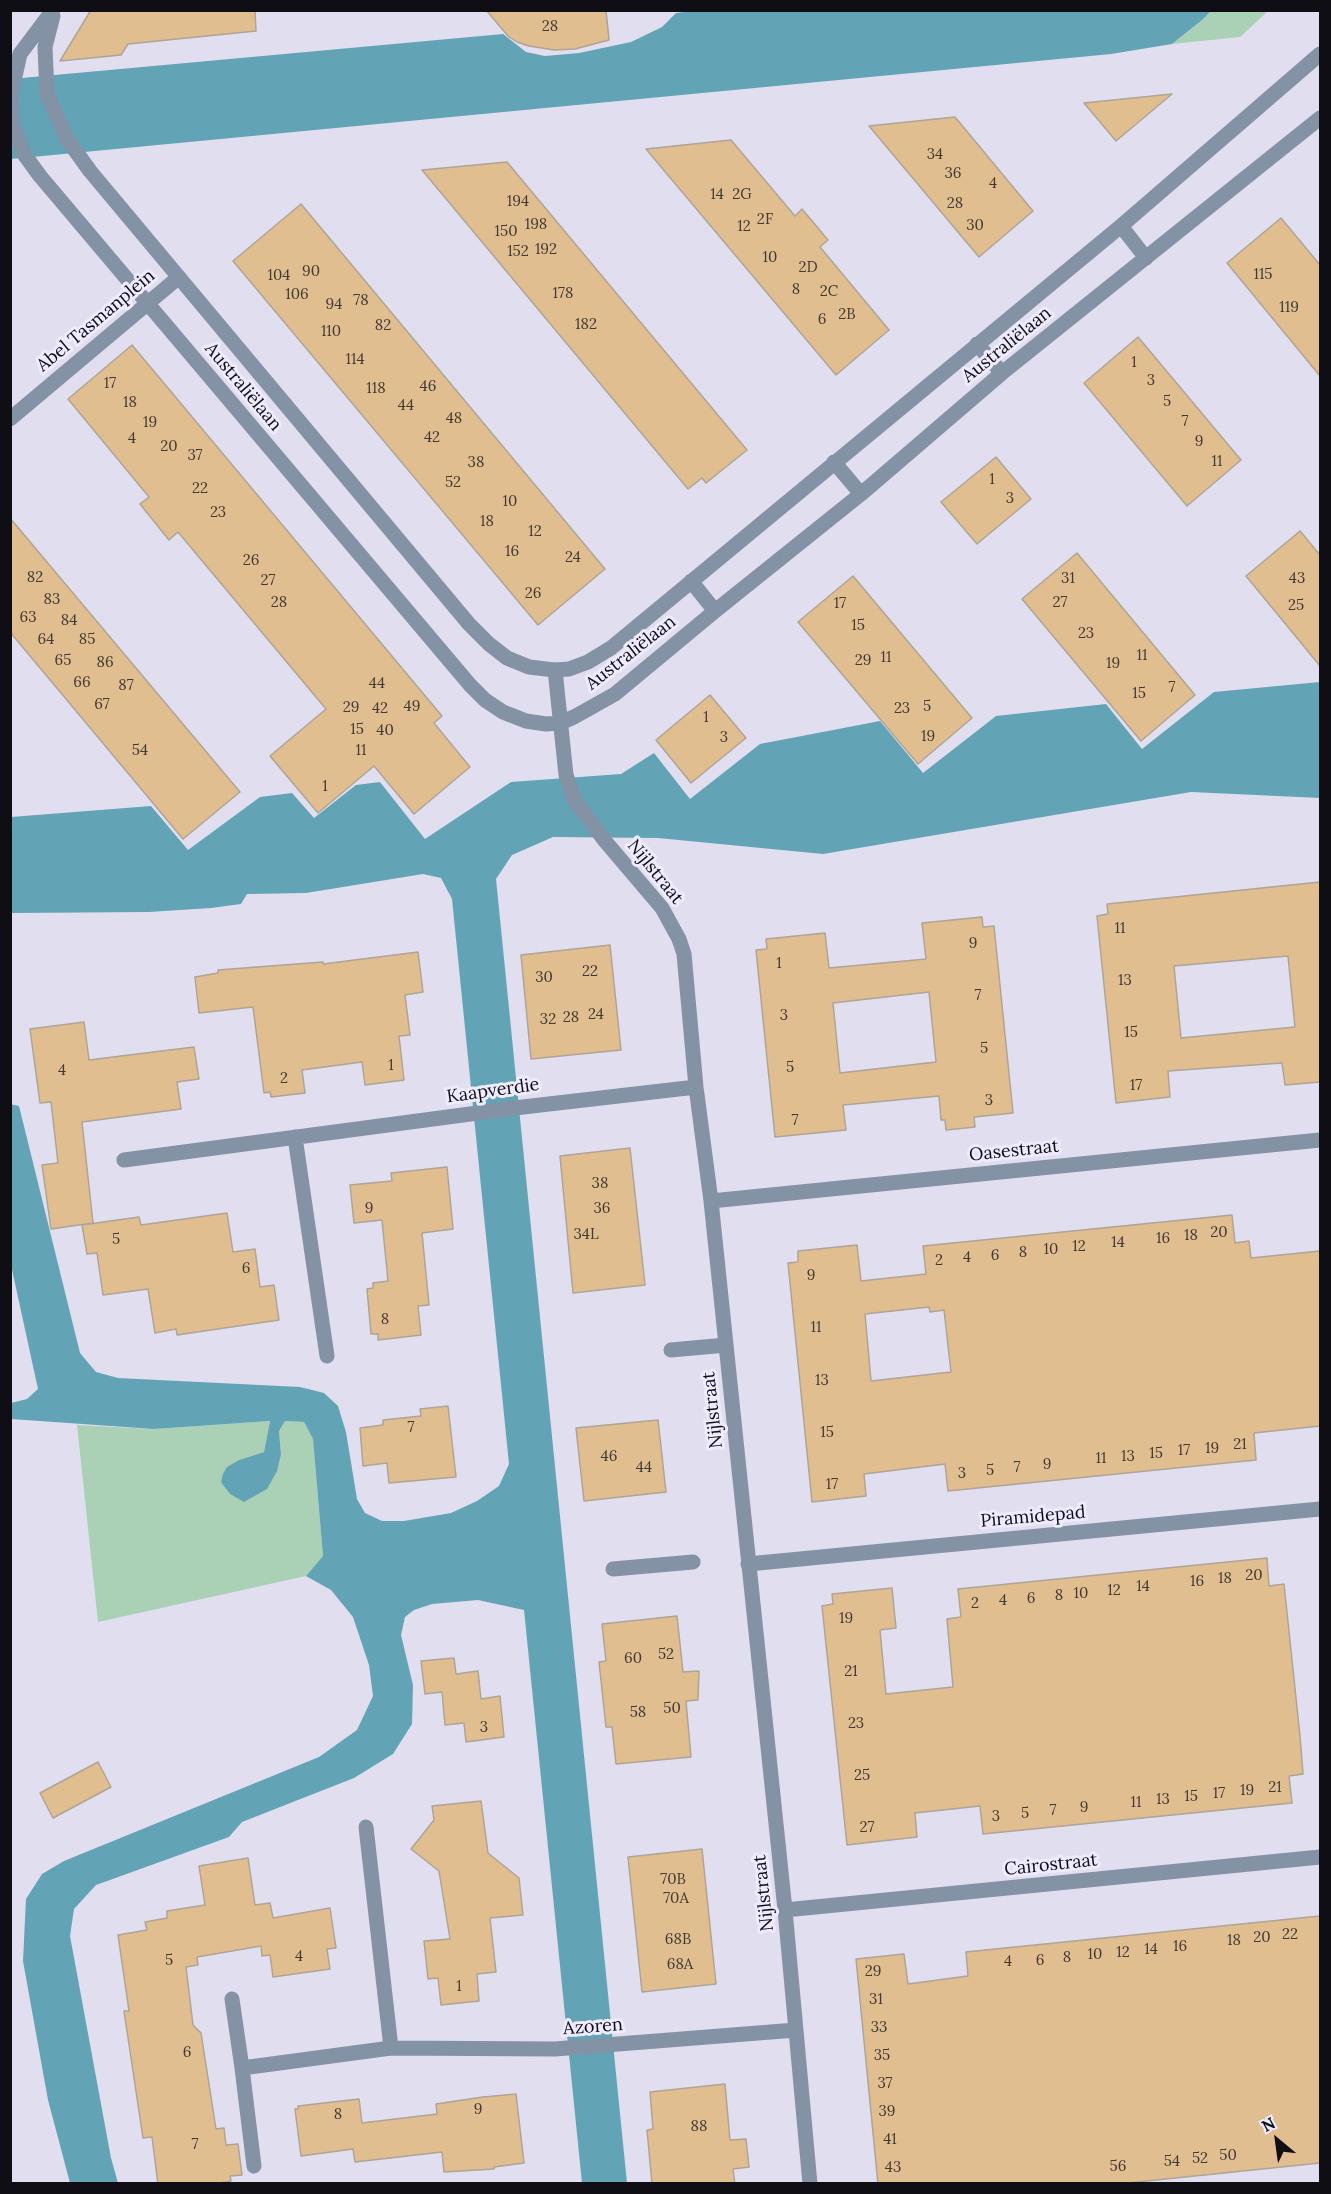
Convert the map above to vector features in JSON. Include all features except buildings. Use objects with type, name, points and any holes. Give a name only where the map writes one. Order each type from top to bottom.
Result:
[{"type":"street","name":"Australiëlaan","points":[[54,10],[45,47],[47,94],[67,139],[90,171],[470,624],[489,644],[507,658],[529,667],[555,670],[569,669],[588,662],[611,648],[1121,226],[1320,54]]},
{"type":"street","name":"Australiëlaan","points":[[54,10],[20,54],[11,94],[12,122],[24,154],[147,304],[477,692],[503,712],[526,721],[560,723],[615,694],[861,494],[1002,373],[1320,118]]},
{"type":"street","points":[[1121,226],[1146,258]]},
{"type":"street","name":"Abel Tasmanplein","points":[[10,419],[179,277]]},
{"type":"street","points":[[977,344],[1002,373]]},
{"type":"street","points":[[834,462],[861,494]]},
{"type":"street","points":[[691,581],[715,611]]},
{"type":"street","name":"Nijlstraat","points":[[555,670],[566,775],[575,801],[605,841],[662,908],[680,939],[684,954],[696,1087],[711,1202],[786,1910],[810,2184]]},
{"type":"street","name":"Kaapverdie","points":[[124,1160],[523,1107],[696,1087]]},
{"type":"street","points":[[295,1137],[327,1356]]},
{"type":"street","name":"Oasestraat","points":[[711,1202],[1320,1140]]},
{"type":"street","points":[[671,1350],[726,1345]]},
{"type":"street","name":"Piramidepad","points":[[748,1564],[1320,1509]]},
{"type":"street","points":[[613,1569],[693,1562]]},
{"type":"street","points":[[366,1827],[391,2048]]},
{"type":"street","name":"Cairostraat","points":[[786,1910],[1320,1857]]},
{"type":"street","points":[[232,1999],[254,2166]]},
{"type":"street","name":"Azoren","points":[[242,2068],[391,2048],[555,2049],[796,2030]]},
{"type":"green space","points":[[1211,11],[1268,11],[1240,37],[1172,44]]},
{"type":"green space","points":[[270,1421],[264,1452],[239,1460],[244,1502],[266,1489],[281,1454],[279,1430],[285,1421],[304,1422],[313,1439],[323,1556],[306,1576],[98,1622],[77,1425],[154,1429]]},
{"type":"water","points":[[701,10],[1211,11],[1172,44],[1111,54],[11,159],[11,79],[503,34],[526,52],[545,56],[579,53],[631,42],[662,27],[676,13]]},
{"type":"water","points":[[1320,682],[1320,798],[1191,792],[823,854],[658,838],[553,837],[512,855],[496,879],[627,2183],[582,2183],[524,1610],[478,1600],[432,1604],[414,1610],[405,1617],[401,1635],[413,1685],[412,1724],[393,1754],[354,1778],[242,1822],[229,1837],[96,1885],[74,1909],[70,1936],[111,2158],[118,2183],[70,2183],[48,2100],[23,1961],[26,1899],[42,1874],[64,1861],[319,1757],[357,1730],[373,1696],[369,1665],[353,1617],[331,1590],[306,1576],[323,1556],[313,1439],[304,1422],[285,1421],[279,1431],[281,1454],[277,1471],[267,1489],[244,1502],[230,1494],[221,1482],[223,1474],[227,1467],[239,1460],[264,1452],[270,1421],[154,1429],[11,1419],[11,1403],[27,1399],[38,1389],[11,1265],[10,1104],[19,1106],[80,1353],[96,1372],[118,1378],[300,1387],[324,1393],[338,1406],[346,1432],[357,1499],[365,1513],[382,1521],[404,1521],[451,1513],[477,1501],[499,1486],[509,1464],[452,899],[441,878],[423,874],[306,893],[247,894],[241,904],[211,908],[149,912],[11,913],[11,817],[151,806],[188,850],[260,797],[292,793],[314,818],[356,785],[380,782],[425,839],[511,782],[621,774],[654,753],[690,799],[760,744],[880,721],[923,773],[996,716],[1106,704],[1142,749],[1214,692]]}]
